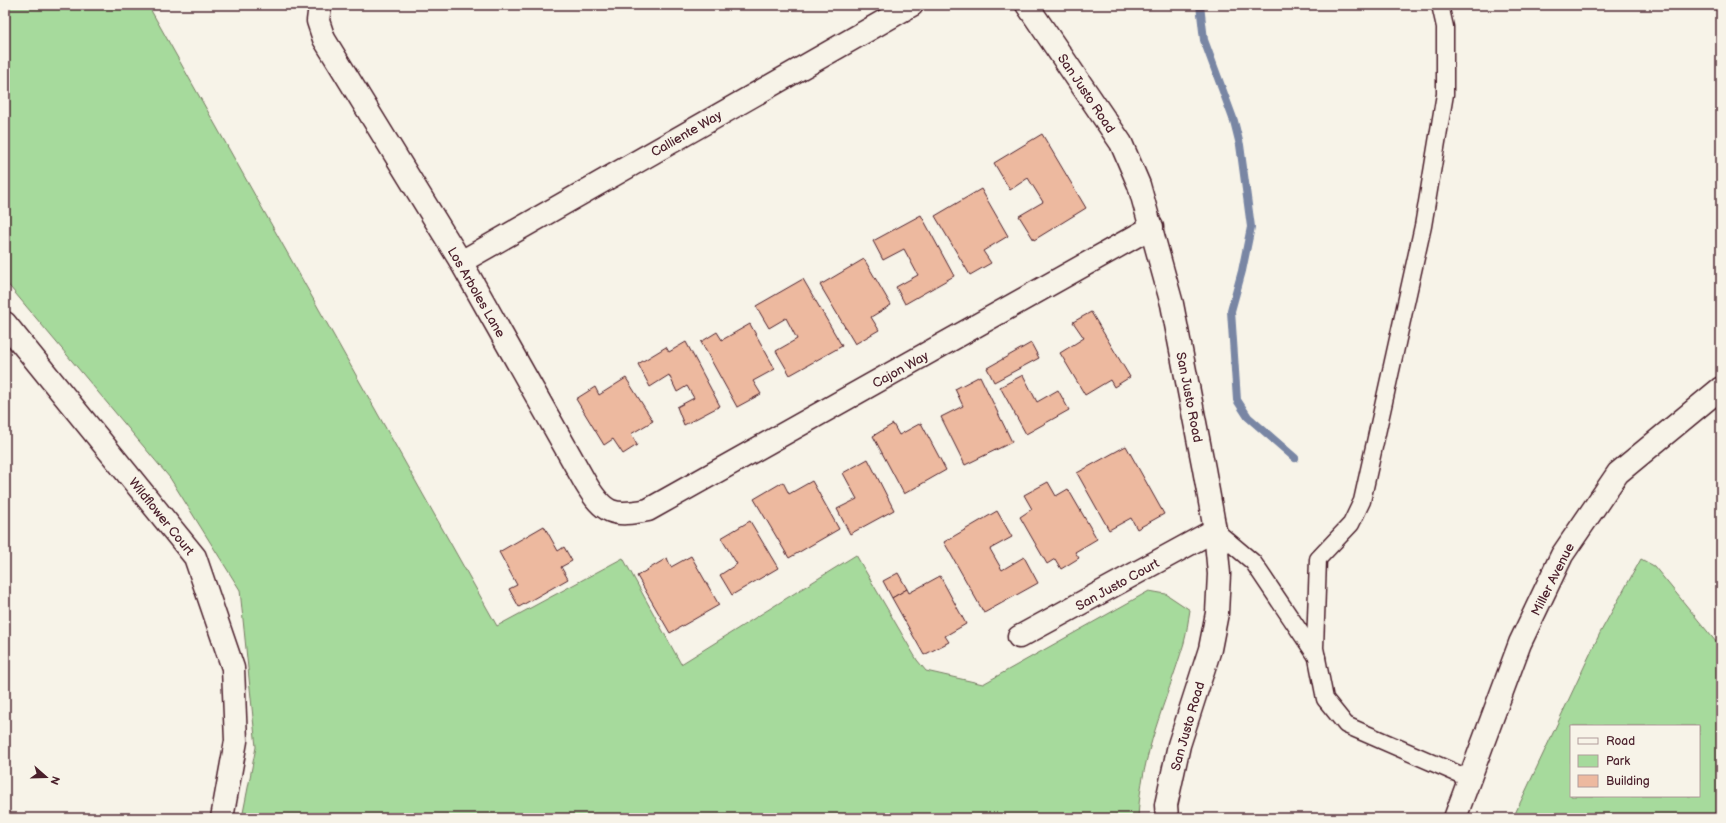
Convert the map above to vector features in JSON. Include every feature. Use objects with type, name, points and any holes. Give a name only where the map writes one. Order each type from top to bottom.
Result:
[{"type":"street","name":"Los Arboles Lane","points":[[320,5],[318,21],[324,39],[461,262],[596,501],[612,513],[629,514],[648,510]]},
{"type":"street","name":"Calliente Way","points":[[461,262],[912,5]]},
{"type":"street","name":"San Justo Road","points":[[1027,5],[1121,143],[1140,185],[1172,304],[1215,530],[1219,574],[1217,613],[1210,649],[1179,745],[1166,805],[1167,818]]},
{"type":"street","name":"Cajon Way","points":[[648,510],[1152,227]]},
{"type":"street","name":"Wildflower Court","points":[[5,323],[196,557],[233,668],[236,741],[222,818]]},
{"type":"street","name":"Miller Avenue","points":[[1455,818],[1520,643],[1562,555],[1618,473],[1721,388]]},
{"type":"street","name":"San Justo Court","points":[[1019,638],[1215,530]]},
{"type":"lane","points":[[1440,5],[1445,26],[1445,94],[1423,226],[1362,501],[1351,524],[1318,559],[1315,641],[1317,658],[1326,698],[1346,725],[1470,779]]},
{"type":"lane","points":[[1215,530],[1252,562],[1317,658]]},
{"type":"green space","points":[[5,5],[148,5],[497,626],[623,558],[681,664],[856,555],[917,660],[926,671],[983,684],[1149,591],[1166,594],[1190,610],[1184,643],[1149,750],[1140,795],[1138,818],[242,818],[256,747],[240,590],[170,478],[5,281]]},
{"type":"green space","points":[[1641,559],[1654,566],[1721,648],[1721,818],[1513,818],[1600,633]]},
{"type":"building","points":[[1042,134],[1086,208],[1034,240],[1019,216],[1043,202],[1028,178],[1010,190],[994,163]]},
{"type":"building","points":[[981,189],[1008,236],[983,251],[991,263],[970,275],[935,216]]},
{"type":"building","points":[[921,215],[954,276],[905,304],[896,287],[918,275],[904,249],[883,260],[873,241]]},
{"type":"building","points":[[864,259],[891,305],[871,317],[879,330],[855,344],[820,285]]},
{"type":"building","points":[[803,279],[842,346],[790,375],[776,351],[797,339],[786,318],[769,328],[756,306]]},
{"type":"building","points":[[1091,312],[1130,377],[1114,387],[1110,380],[1085,395],[1060,353],[1084,338],[1073,322]]},
{"type":"building","points":[[750,324],[775,369],[753,381],[761,394],[737,407],[701,342],[717,332],[722,340]]},
{"type":"building","points":[[686,342],[720,406],[684,425],[677,407],[694,398],[687,386],[677,392],[669,375],[650,387],[638,364],[666,347],[669,352]]},
{"type":"building","points":[[1031,343],[1039,358],[994,382],[987,368]]},
{"type":"building","points":[[1023,375],[1037,402],[1058,390],[1069,410],[1026,434],[1000,387]]},
{"type":"building","points":[[980,376],[1012,442],[965,465],[941,417],[963,406],[955,389]]},
{"type":"building","points":[[626,378],[653,421],[631,434],[637,445],[623,454],[613,439],[604,445],[576,399],[595,387],[599,395]]},
{"type":"building","points":[[921,423],[946,470],[904,494],[873,436],[893,424],[899,435]]},
{"type":"building","points":[[1126,446],[1164,514],[1137,529],[1131,518],[1109,530],[1077,473]]},
{"type":"building","points":[[868,459],[894,510],[850,534],[837,509],[857,499],[843,473]]},
{"type":"building","points":[[812,481],[839,529],[789,558],[754,499],[783,482],[789,494]]},
{"type":"building","points":[[1048,482],[1056,496],[1068,489],[1097,539],[1075,552],[1079,558],[1061,569],[1055,559],[1047,564],[1020,517],[1032,509],[1024,495]]},
{"type":"building","points":[[997,511],[1012,537],[990,549],[1002,570],[1024,557],[1038,583],[984,613],[944,542]]},
{"type":"building","points":[[750,521],[778,568],[732,595],[720,575],[737,564],[721,538]]},
{"type":"building","points":[[544,526],[558,551],[564,547],[572,561],[561,567],[568,579],[519,607],[509,589],[517,585],[499,552]]},
{"type":"building","points":[[691,556],[719,605],[670,633],[637,576],[667,558],[671,567]]},
{"type":"building","points":[[898,573],[907,589],[892,598],[883,581]]},
{"type":"building","points":[[940,576],[966,624],[945,636],[949,642],[924,655],[892,598],[907,589],[909,593]]},
{"type":"waterway","points":[[1200,5],[1204,40],[1234,121],[1240,145],[1251,227],[1242,271],[1231,311],[1237,400],[1248,417],[1295,458]]}]
